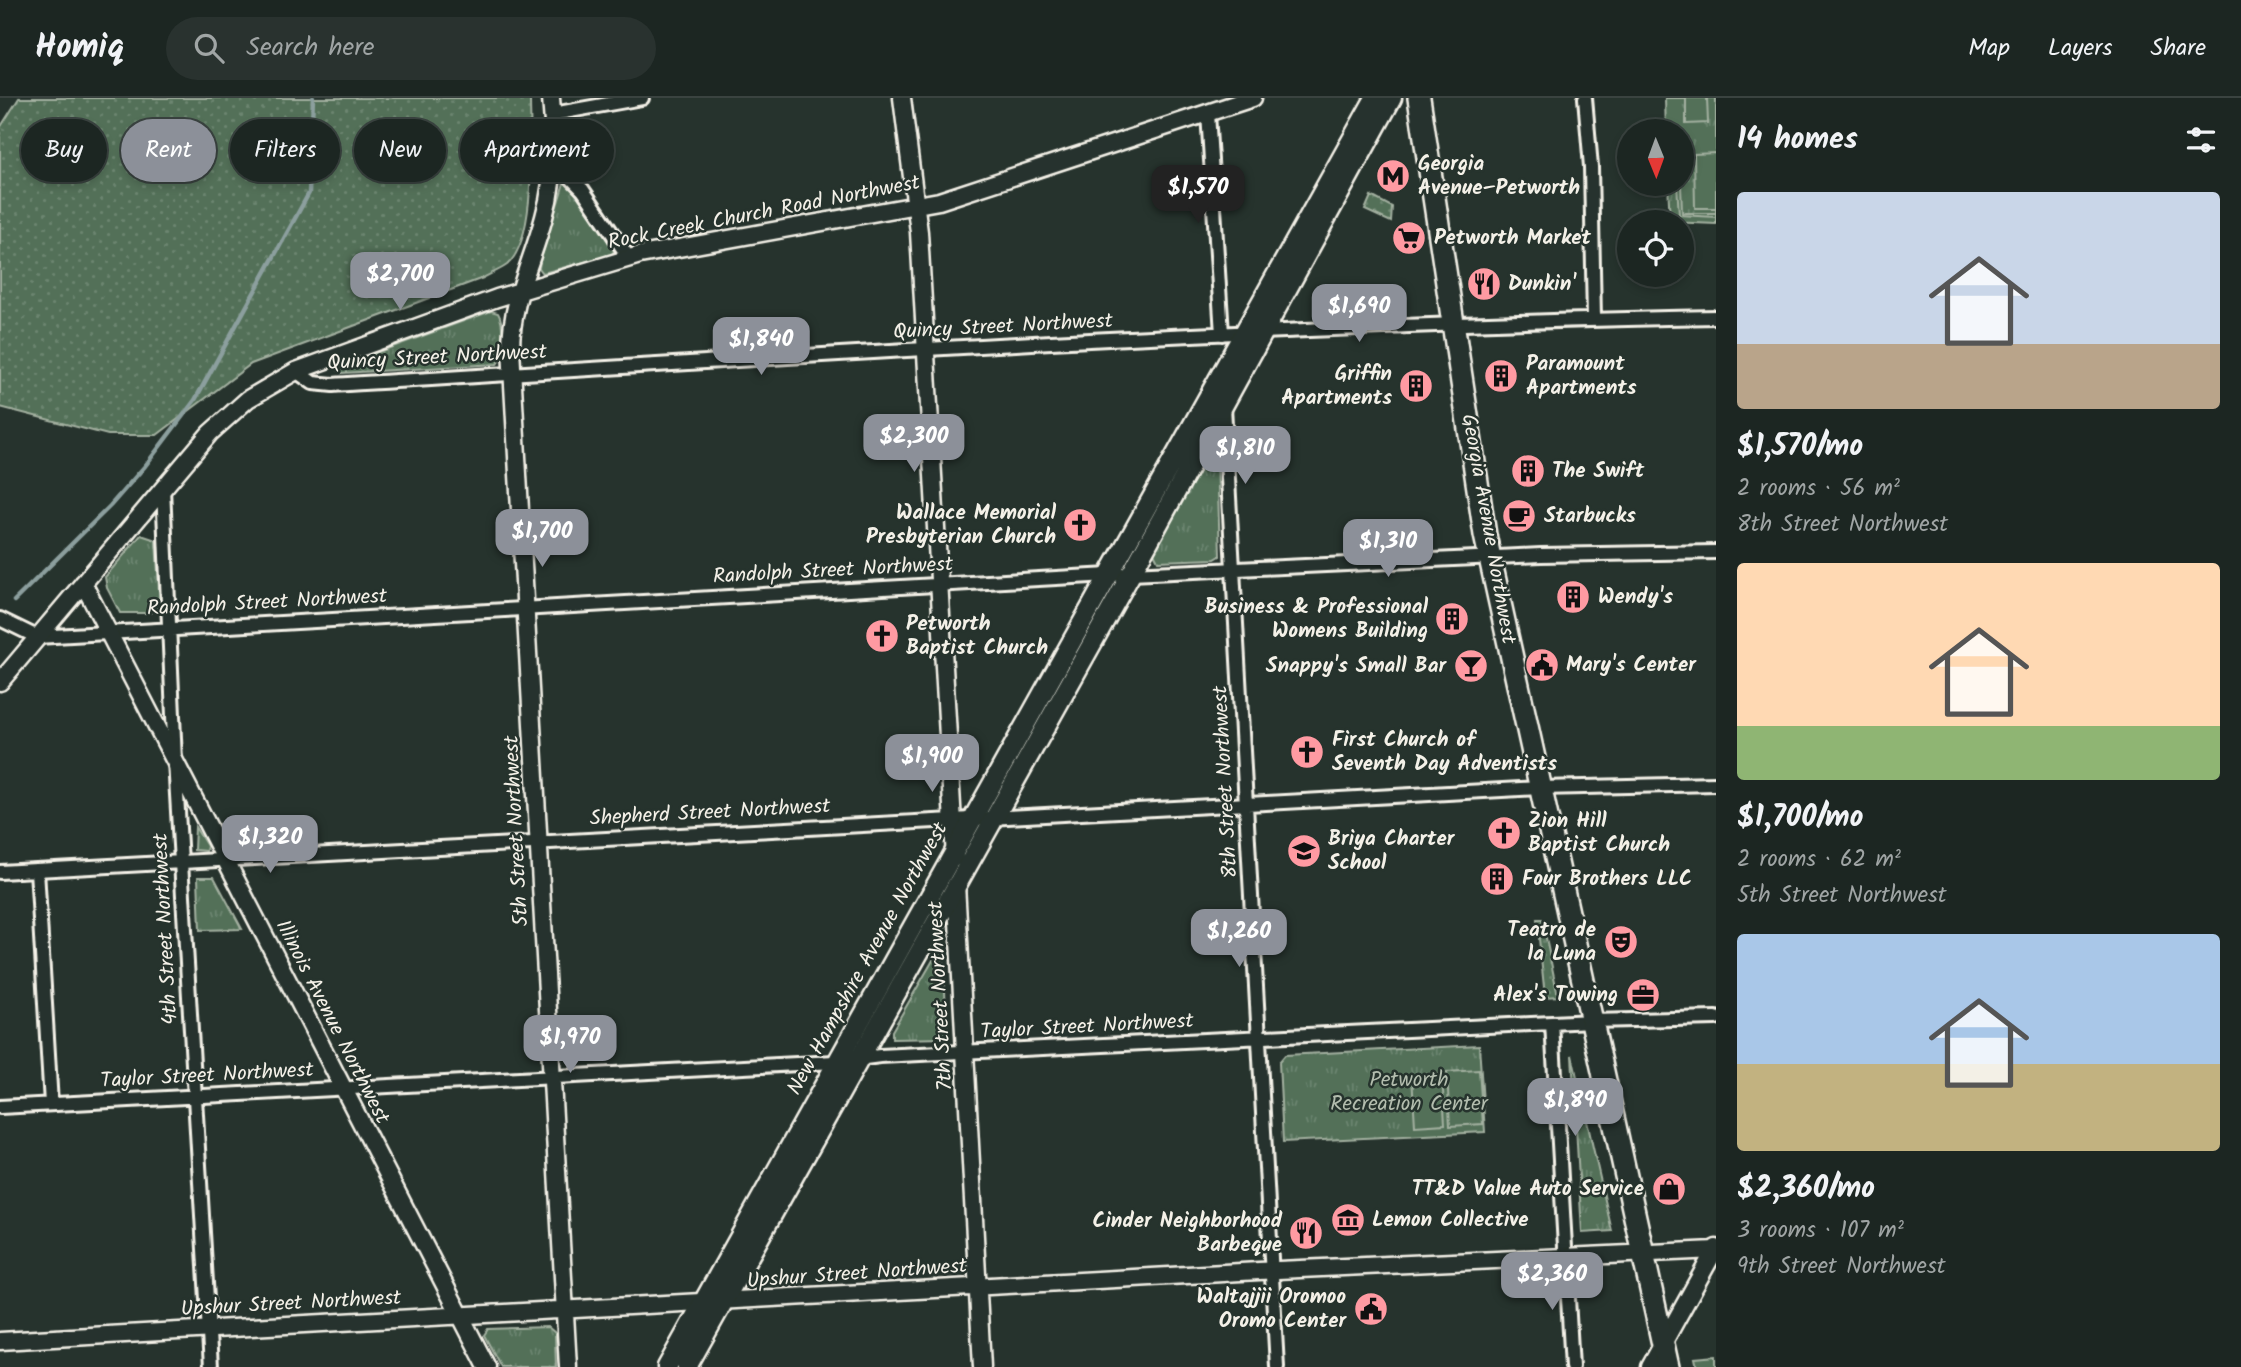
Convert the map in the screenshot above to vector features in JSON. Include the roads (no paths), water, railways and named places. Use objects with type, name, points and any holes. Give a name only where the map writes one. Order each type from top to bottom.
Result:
[{"type":"highway","name":"Georgia Avenue Northwest","points":[[1419,98],[1490,557],[1668,1367]]},
{"type":"main road","name":"New Hampshire Avenue Northwest","points":[[667,1367],[1375,98]]},
{"type":"main road","name":"New Hampshire Avenue Northwest","points":[[687,1367],[1131,574],[1392,98]]},
{"type":"street","points":[[552,106],[642,98]]},
{"type":"street","name":"7th Street Northwest","points":[[902,98],[916,204],[955,851],[982,1367]]},
{"type":"street","name":"Rock Creek Church Road Northwest","points":[[0,682],[163,488],[231,412],[260,390],[296,371],[518,292],[629,258],[916,204],[978,189],[1253,98]]},
{"type":"street","points":[[1585,98],[1591,167],[1594,319]]},
{"type":"street","points":[[1208,113],[1222,334]]},
{"type":"street","name":"5th Street Northwest","points":[[550,182],[545,214],[518,292],[512,323],[568,1367]]},
{"type":"street","points":[[575,182],[629,258]]},
{"type":"street","name":"Quincy Street Northwest","points":[[296,371],[313,383],[333,385],[1263,331],[1453,323],[1716,317]]},
{"type":"street","name":"8th Street Northwest","points":[[1223,405],[1277,1367]]},
{"type":"street","name":"4th Street Northwest","points":[[163,488],[175,761],[211,1367]]},
{"type":"street","name":"Randolph Street Northwest","points":[[37,636],[1109,575],[1490,557],[1716,552]]},
{"type":"street","name":"Illinois Avenue Northwest","points":[[83,583],[487,1367]]},
{"type":"street","points":[[0,619],[37,636]]},
{"type":"street","name":"Shepherd Street Northwest","points":[[0,872],[1246,803],[1540,788],[1716,784]]},
{"type":"street","points":[[37,870],[51,1104]]},
{"type":"street","name":"Taylor Street Northwest","points":[[0,1107],[1259,1037],[1592,1021],[1716,1018]]},
{"type":"street","points":[[1552,1023],[1572,1367]]},
{"type":"street","points":[[1650,1367],[1716,1249]]},
{"type":"street","name":"Upshur Street Northwest","points":[[0,1341],[1716,1249]]},
{"type":"waterway","points":[[14,601],[110,506],[145,466],[195,400],[309,193],[313,98]]},
{"type":"place","name":"Georgia Avenue–Petworth","points":[[1393,176]]},
{"type":"place","name":"Petworth Market","points":[[1409,238]]},
{"type":"place","name":"Dunkin'","points":[[1484,284]]},
{"type":"place","name":"Paramount Apartments","points":[[1501,376]]},
{"type":"place","name":"Griffin Apartments","points":[[1416,386]]},
{"type":"place","name":"The Swift","points":[[1528,471]]},
{"type":"place","name":"Starbucks","points":[[1519,516]]},
{"type":"place","name":"Wallace Memorial Presbyterian Church","points":[[1080,525]]},
{"type":"place","name":"Wendy's","points":[[1573,597]]},
{"type":"place","name":"Business & Professional Womens Building","points":[[1452,619]]},
{"type":"place","name":"Petworth Baptist Church","points":[[882,636]]},
{"type":"place","name":"Mary's Center","points":[[1542,665]]},
{"type":"place","name":"Snappy's Small Bar","points":[[1471,666]]},
{"type":"place","name":"First Church of Seventh Day Adventists","points":[[1307,752]]},
{"type":"place","name":"Zion Hill Baptist Church","points":[[1504,833]]},
{"type":"place","name":"Briya Charter School","points":[[1304,851]]},
{"type":"place","name":"Four Brothers LLC","points":[[1497,879]]},
{"type":"place","name":"Teatro de la Luna","points":[[1621,942]]},
{"type":"place","name":"Alex's Towing","points":[[1643,995]]},
{"type":"place","name":"TT&D Value Auto Service","points":[[1669,1189]]},
{"type":"place","name":"Lemon Collective","points":[[1348,1220]]},
{"type":"place","name":"Cinder Neighborhood Barbeque","points":[[1306,1233]]},
{"type":"place","name":"Waltajjii Oromoo Oromo Center","points":[[1371,1309]]},
{"type":"park label","name":"Petworth Recreation Center","points":[[1409,1092]]}]
